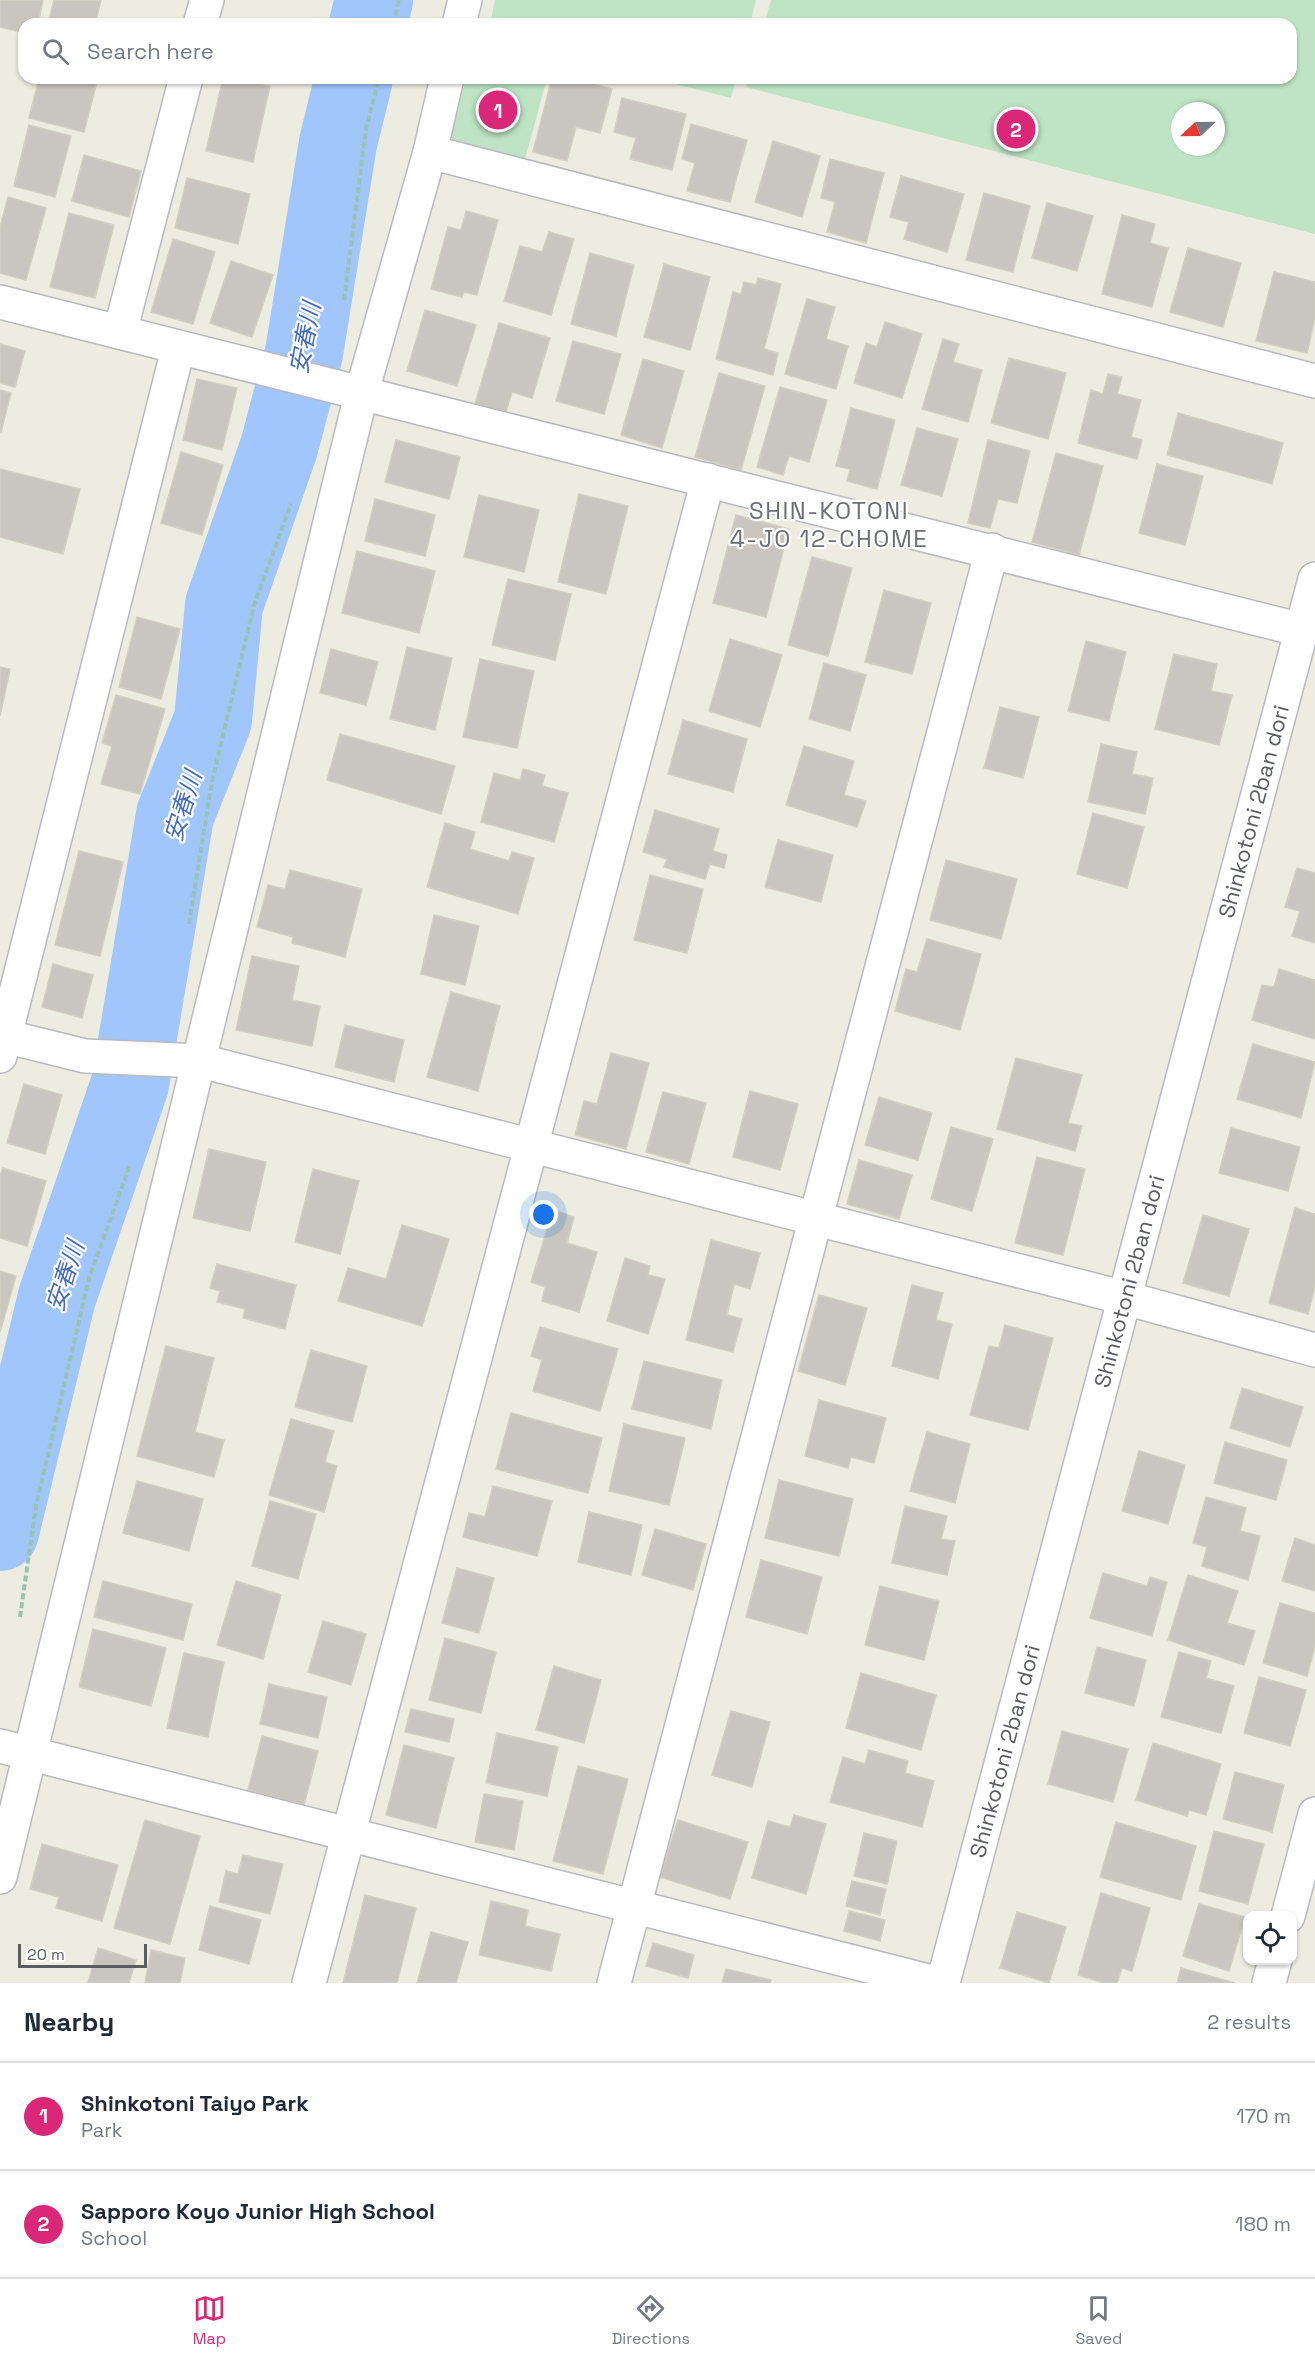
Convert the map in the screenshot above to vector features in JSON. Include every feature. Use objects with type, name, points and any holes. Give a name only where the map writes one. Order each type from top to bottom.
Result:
[{"type":"street","points":[[202,18],[207,0]]},
{"type":"street","points":[[460,18],[465,0]]},
{"type":"street","points":[[120,332],[184,84]]},
{"type":"street","points":[[0,1877],[15,1750],[201,1061],[361,395],[430,152],[446,84]]},
{"type":"street","points":[[430,152],[1315,381]]},
{"type":"street","points":[[0,302],[321,385],[992,550],[1307,623]]},
{"type":"street","points":[[178,349],[2,1042],[85,1056],[201,1061],[1125,1298],[1315,1350]]},
{"type":"street","points":[[309,1983],[708,480]]},
{"type":"street","points":[[614,1983],[992,550]]},
{"type":"street","name":"Shinkotoni 2ban dori","points":[[943,1983],[1307,623],[1315,579]]},
{"type":"street","points":[[15,1750],[936,1983]]},
{"type":"street","points":[[1289,1911],[1315,1814]]},
{"type":"street","points":[[1269,1983],[1274,1965]]},
{"type":"path","points":[[394,18],[399,0]]},
{"type":"path","points":[[344,301],[366,129],[377,84]]},
{"type":"path","points":[[188,933],[212,781],[251,616],[294,496]]},
{"type":"path","points":[[19,1623],[36,1506],[89,1278],[133,1157]]},
{"type":"green space","points":[[495,0],[756,0],[752,18],[491,18]]},
{"type":"green space","points":[[771,0],[1315,0],[1315,234],[746,87],[747,84],[1297,84],[1297,18],[766,18]]},
{"type":"green space","points":[[464,84],[545,84],[524,163],[449,143]]},
{"type":"green space","points":[[676,84],[734,84],[731,98]]},
{"type":"building","points":[[0,0],[43,0],[39,18],[18,18],[18,32],[0,27]]},
{"type":"building","points":[[54,0],[101,0],[96,18],[50,18]]},
{"type":"building","points":[[38,84],[96,84],[84,132],[29,118]]},
{"type":"building","points":[[222,84],[270,86],[253,162],[206,151]]},
{"type":"building","points":[[550,84],[594,84],[612,89],[600,133],[576,127],[567,161],[533,152]]},
{"type":"building","points":[[622,98],[686,114],[672,170],[630,159],[636,138],[614,132]]},
{"type":"building","points":[[691,124],[747,140],[730,202],[687,191],[695,163],[682,159]]},
{"type":"building","points":[[29,125],[71,136],[55,197],[14,186]]},
{"type":"building","points":[[773,141],[820,156],[802,217],[755,202]]},
{"type":"building","points":[[84,155],[141,171],[129,217],[72,201]]},
{"type":"building","points":[[830,159],[884,173],[866,243],[827,232],[835,202],[821,198]]},
{"type":"building","points":[[901,176],[964,194],[947,252],[904,239],[909,222],[890,217]]},
{"type":"building","points":[[187,178],[250,194],[238,244],[175,228]]},
{"type":"building","points":[[984,193],[1030,206],[1013,272],[966,260]]},
{"type":"building","points":[[8,197],[46,208],[26,280],[0,273],[0,227]]},
{"type":"building","points":[[1047,203],[1093,216],[1077,271],[1032,258]]},
{"type":"building","points":[[466,211],[498,220],[477,295],[464,292],[462,297],[431,289],[448,227],[461,230]]},
{"type":"building","points":[[69,213],[114,225],[95,298],[50,287]]},
{"type":"building","points":[[1122,215],[1155,224],[1150,243],[1168,248],[1152,307],[1102,294]]},
{"type":"building","points":[[549,232],[574,239],[551,315],[504,301],[520,246],[542,252]]},
{"type":"building","points":[[173,239],[215,252],[193,324],[151,312]]},
{"type":"building","points":[[1188,248],[1241,263],[1223,327],[1170,312]]},
{"type":"building","points":[[590,253],[634,265],[616,336],[571,324]]},
{"type":"building","points":[[231,261],[273,275],[252,337],[210,323]]},
{"type":"building","points":[[664,264],[710,277],[690,350],[644,337]]},
{"type":"building","points":[[1274,272],[1315,282],[1315,319],[1307,353],[1256,341]]},
{"type":"building","points":[[758,278],[781,284],[764,349],[778,353],[773,375],[716,359],[733,292],[741,294],[744,282],[756,285]]},
{"type":"building","points":[[807,299],[835,307],[826,339],[848,346],[836,389],[785,374]]},
{"type":"building","points":[[425,310],[476,325],[457,386],[407,371]]},
{"type":"building","points":[[885,322],[922,334],[902,398],[854,383],[866,343],[877,347]]},
{"type":"building","points":[[499,323],[550,338],[532,398],[512,392],[505,415],[474,407]]},
{"type":"building","points":[[943,339],[959,344],[953,362],[982,370],[968,422],[922,409]]},
{"type":"building","points":[[573,341],[621,354],[604,414],[556,401]]},
{"type":"building","points":[[0,344],[25,351],[15,387],[0,383]]},
{"type":"building","points":[[1009,358],[1066,373],[1048,439],[991,423]]},
{"type":"building","points":[[643,359],[684,371],[662,448],[621,435]]},
{"type":"building","points":[[719,373],[765,386],[741,470],[695,457]]},
{"type":"building","points":[[1108,374],[1122,377],[1117,394],[1141,400],[1131,437],[1142,440],[1137,459],[1078,443],[1091,390],[1103,394]]},
{"type":"building","points":[[197,379],[237,388],[222,450],[183,440]]},
{"type":"building","points":[[780,387],[827,400],[809,462],[789,456],[783,475],[757,467]]},
{"type":"building","points":[[0,390],[11,393],[1,432],[0,431]]},
{"type":"building","points":[[851,408],[895,420],[877,489],[847,481],[850,469],[836,466]]},
{"type":"building","points":[[1178,413],[1283,443],[1272,484],[1167,455]]},
{"type":"building","points":[[917,428],[958,439],[942,496],[901,485]]},
{"type":"building","points":[[396,440],[460,457],[449,499],[385,482]]},
{"type":"building","points":[[988,440],[1030,451],[1017,503],[998,499],[990,528],[968,523]]},
{"type":"building","points":[[181,452],[223,465],[202,535],[161,523]]},
{"type":"building","points":[[1056,453],[1103,466],[1079,555],[1032,542]]},
{"type":"building","points":[[1157,464],[1203,476],[1185,545],[1139,533]]},
{"type":"building","points":[[0,469],[80,489],[63,554],[0,537]]},
{"type":"building","points":[[579,494],[628,506],[606,594],[558,582]]},
{"type":"building","points":[[479,495],[539,510],[524,572],[464,557]]},
{"type":"building","points":[[375,499],[435,515],[425,556],[365,541]]},
{"type":"building","points":[[736,515],[789,529],[766,617],[713,603]]},
{"type":"building","points":[[357,551],[435,571],[419,633],[342,613]]},
{"type":"building","points":[[812,557],[852,568],[828,656],[788,645]]},
{"type":"building","points":[[508,579],[571,594],[555,660],[492,645]]},
{"type":"building","points":[[884,590],[931,603],[912,674],[865,662]]},
{"type":"building","points":[[137,617],[180,629],[161,699],[119,687]]},
{"type":"building","points":[[730,639],[782,655],[760,727],[709,711]]},
{"type":"building","points":[[1086,641],[1126,652],[1109,721],[1068,711]]},
{"type":"building","points":[[407,647],[452,658],[435,730],[390,719]]},
{"type":"building","points":[[331,649],[378,662],[366,705],[320,693]]},
{"type":"building","points":[[1174,654],[1217,664],[1211,691],[1232,695],[1219,745],[1155,729]]},
{"type":"building","points":[[480,659],[534,671],[517,748],[463,737]]},
{"type":"building","points":[[824,663],[866,675],[850,731],[809,719]]},
{"type":"building","points":[[0,667],[10,669],[0,716]]},
{"type":"building","points":[[116,695],[165,709],[140,794],[101,784],[112,746],[102,743]]},
{"type":"building","points":[[1000,707],[1039,717],[1023,778],[984,768]]},
{"type":"building","points":[[683,720],[747,739],[733,792],[668,774]]},
{"type":"building","points":[[340,734],[455,766],[441,814],[327,780]]},
{"type":"building","points":[[1101,744],[1137,752],[1132,774],[1153,778],[1145,814],[1088,802]]},
{"type":"building","points":[[804,746],[854,761],[844,795],[866,801],[857,827],[786,805]]},
{"type":"building","points":[[523,769],[545,775],[542,786],[568,793],[554,842],[481,822],[494,773],[520,780]]},
{"type":"building","points":[[655,810],[719,829],[713,851],[727,855],[724,868],[710,864],[705,879],[664,867],[667,859],[643,852]]},
{"type":"building","points":[[1093,813],[1144,827],[1127,888],[1077,874]]},
{"type":"building","points":[[445,823],[475,832],[470,849],[509,861],[512,852],[534,858],[518,914],[427,887]]},
{"type":"building","points":[[778,840],[833,855],[821,902],[765,887]]},
{"type":"building","points":[[79,851],[123,862],[100,956],[55,945]]},
{"type":"building","points":[[946,860],[1017,879],[1001,939],[930,920]]},
{"type":"building","points":[[1297,868],[1315,873],[1315,943],[1292,936],[1300,911],[1285,907]]},
{"type":"building","points":[[290,870],[362,889],[345,957],[292,943],[293,937],[257,927],[268,885],[285,889]]},
{"type":"building","points":[[650,875],[703,889],[687,953],[634,940]]},
{"type":"building","points":[[434,915],[479,926],[465,985],[421,974]]},
{"type":"building","points":[[927,939],[981,954],[960,1030],[895,1011],[906,969],[917,972]]},
{"type":"building","points":[[252,956],[299,966],[292,1000],[320,1006],[312,1046],[236,1030]]},
{"type":"building","points":[[53,964],[93,975],[82,1018],[42,1007]]},
{"type":"building","points":[[1279,969],[1315,980],[1315,1039],[1252,1020],[1262,985],[1274,987]]},
{"type":"building","points":[[451,992],[500,1006],[478,1091],[427,1077]]},
{"type":"building","points":[[345,1025],[404,1040],[394,1082],[335,1067]]},
{"type":"building","points":[[1253,1044],[1315,1062],[1301,1118],[1237,1099]]},
{"type":"building","points":[[611,1053],[649,1063],[626,1149],[575,1135],[584,1101],[597,1104]]},
{"type":"building","points":[[1016,1058],[1082,1075],[1068,1123],[1082,1126],[1075,1151],[997,1129]]},
{"type":"building","points":[[24,1084],[62,1095],[45,1154],[7,1143]]},
{"type":"building","points":[[750,1091],[798,1104],[780,1170],[733,1157]]},
{"type":"building","points":[[663,1092],[706,1103],[689,1164],[646,1152]]},
{"type":"building","points":[[879,1097],[932,1113],[918,1160],[865,1145]]},
{"type":"building","points":[[951,1127],[993,1139],[972,1211],[931,1199]]},
{"type":"building","points":[[1231,1128],[1300,1147],[1288,1191],[1219,1173]]},
{"type":"building","points":[[209,1149],[266,1162],[250,1231],[193,1218]]},
{"type":"building","points":[[1037,1157],[1085,1169],[1063,1255],[1015,1243]]},
{"type":"building","points":[[859,1160],[912,1175],[899,1219],[847,1204]]},
{"type":"building","points":[[3,1168],[46,1181],[27,1246],[0,1238],[0,1176]]},
{"type":"building","points":[[313,1169],[359,1181],[340,1254],[295,1242]]},
{"type":"building","points":[[1295,1208],[1315,1214],[1315,1287],[1308,1314],[1269,1303]]},
{"type":"building","points":[[553,1210],[574,1217],[567,1243],[597,1252],[579,1312],[542,1301],[545,1287],[531,1282]]},
{"type":"building","points":[[1203,1215],[1249,1229],[1229,1296],[1183,1283]]},
{"type":"building","points":[[402,1225],[449,1239],[422,1326],[338,1301],[348,1268],[386,1279]]},
{"type":"building","points":[[711,1240],[760,1253],[750,1289],[734,1284],[727,1315],[742,1319],[733,1352],[686,1340]]},
{"type":"building","points":[[625,1258],[650,1266],[648,1275],[665,1279],[648,1334],[607,1321]]},
{"type":"building","points":[[217,1264],[296,1285],[285,1329],[243,1318],[245,1309],[217,1302],[220,1291],[210,1288]]},
{"type":"building","points":[[0,1271],[16,1276],[0,1332]]},
{"type":"building","points":[[912,1285],[943,1293],[936,1320],[952,1324],[938,1379],[892,1366]]},
{"type":"building","points":[[819,1295],[867,1308],[845,1385],[798,1371]]},
{"type":"building","points":[[1005,1325],[1053,1338],[1028,1430],[970,1415],[989,1346],[999,1348]]},
{"type":"building","points":[[540,1327],[618,1349],[600,1411],[533,1391],[542,1360],[531,1356]]},
{"type":"building","points":[[166,1346],[214,1358],[195,1432],[224,1440],[214,1477],[137,1456]]},
{"type":"building","points":[[311,1350],[367,1366],[352,1422],[295,1407]]},
{"type":"building","points":[[644,1361],[722,1380],[711,1429],[632,1409]]},
{"type":"building","points":[[1242,1388],[1303,1407],[1290,1447],[1230,1428]]},
{"type":"building","points":[[819,1400],[886,1418],[874,1463],[851,1457],[848,1468],[805,1456]]},
{"type":"building","points":[[511,1413],[602,1438],[588,1493],[496,1469]]},
{"type":"building","points":[[291,1419],[334,1431],[325,1462],[337,1466],[324,1512],[269,1495]]},
{"type":"building","points":[[624,1424],[685,1438],[669,1505],[609,1491]]},
{"type":"building","points":[[927,1432],[970,1444],[955,1503],[910,1491]]},
{"type":"building","points":[[1225,1442],[1287,1460],[1276,1500],[1214,1483]]},
{"type":"building","points":[[1139,1451],[1185,1465],[1168,1524],[1122,1511]]},
{"type":"building","points":[[779,1480],[853,1499],[839,1556],[765,1538]]},
{"type":"building","points":[[137,1481],[203,1499],[189,1551],[123,1533]]},
{"type":"building","points":[[493,1486],[552,1501],[537,1556],[463,1537],[469,1513],[485,1517]]},
{"type":"building","points":[[1206,1497],[1246,1508],[1240,1531],[1260,1536],[1248,1580],[1202,1566],[1207,1547],[1193,1543]]},
{"type":"building","points":[[270,1501],[316,1514],[298,1579],[252,1566]]},
{"type":"building","points":[[905,1506],[947,1516],[941,1539],[955,1541],[947,1575],[892,1563]]},
{"type":"building","points":[[589,1512],[642,1525],[631,1575],[578,1562]]},
{"type":"building","points":[[655,1529],[706,1544],[693,1590],[642,1575]]},
{"type":"building","points":[[1295,1538],[1315,1545],[1315,1591],[1282,1581]]},
{"type":"building","points":[[761,1560],[822,1577],[807,1634],[746,1617]]},
{"type":"building","points":[[457,1568],[494,1578],[479,1633],[442,1623]]},
{"type":"building","points":[[1103,1573],[1147,1586],[1150,1577],[1167,1582],[1152,1636],[1090,1618]]},
{"type":"building","points":[[1188,1575],[1238,1591],[1227,1623],[1255,1631],[1244,1665],[1168,1640]]},
{"type":"building","points":[[103,1581],[192,1604],[183,1640],[94,1617]]},
{"type":"building","points":[[236,1581],[281,1595],[263,1659],[217,1645]]},
{"type":"building","points":[[880,1586],[939,1601],[924,1660],[865,1645]]},
{"type":"building","points":[[1280,1603],[1315,1613],[1315,1647],[1307,1676],[1263,1663]]},
{"type":"building","points":[[323,1621],[366,1634],[351,1685],[308,1672]]},
{"type":"building","points":[[93,1629],[166,1648],[151,1706],[79,1687]]},
{"type":"building","points":[[445,1638],[496,1652],[481,1713],[429,1700]]},
{"type":"building","points":[[1097,1647],[1146,1660],[1134,1706],[1085,1693]]},
{"type":"building","points":[[1179,1652],[1211,1661],[1206,1678],[1234,1686],[1221,1733],[1161,1717]]},
{"type":"building","points":[[184,1653],[224,1662],[208,1737],[167,1728]]},
{"type":"building","points":[[554,1666],[601,1680],[584,1743],[536,1730]]},
{"type":"building","points":[[861,1673],[936,1695],[921,1750],[846,1728]]},
{"type":"building","points":[[1259,1677],[1306,1690],[1290,1746],[1244,1733]]},
{"type":"building","points":[[269,1684],[327,1697],[318,1738],[260,1724]]},
{"type":"building","points":[[411,1709],[454,1719],[449,1742],[405,1732]]},
{"type":"building","points":[[731,1711],[770,1722],[752,1787],[712,1775]]},
{"type":"building","points":[[1062,1731],[1128,1749],[1113,1802],[1048,1784]]},
{"type":"building","points":[[497,1733],[558,1747],[547,1796],[486,1783]]},
{"type":"building","points":[[262,1736],[318,1751],[304,1805],[248,1790]]},
{"type":"building","points":[[1153,1743],[1221,1764],[1206,1815],[1189,1810],[1187,1816],[1136,1800]]},
{"type":"building","points":[[404,1745],[454,1758],[436,1828],[386,1815]]},
{"type":"building","points":[[869,1750],[908,1761],[905,1773],[934,1781],[922,1827],[830,1802],[843,1757],[865,1764]]},
{"type":"building","points":[[578,1766],[628,1779],[603,1874],[553,1861]]},
{"type":"building","points":[[1235,1772],[1284,1785],[1272,1832],[1223,1819]]},
{"type":"building","points":[[484,1794],[523,1801],[514,1850],[475,1842]]},
{"type":"building","points":[[794,1815],[826,1824],[806,1894],[752,1878],[768,1821],[790,1827]]},
{"type":"building","points":[[145,1820],[200,1836],[170,1944],[114,1928]]},
{"type":"building","points":[[678,1820],[748,1842],[730,1899],[660,1877]]},
{"type":"building","points":[[1116,1822],[1196,1846],[1181,1900],[1100,1877]]},
{"type":"building","points":[[1214,1831],[1264,1844],[1248,1904],[1199,1891]]},
{"type":"building","points":[[864,1833],[897,1841],[887,1884],[854,1876]]},
{"type":"building","points":[[42,1844],[118,1865],[102,1921],[56,1908],[59,1897],[30,1889]]},
{"type":"building","points":[[243,1855],[283,1864],[270,1914],[219,1902],[226,1871],[238,1874]]},
{"type":"building","points":[[852,1881],[886,1889],[880,1915],[846,1906]]},
{"type":"building","points":[[1101,1893],[1150,1908],[1132,1971],[1122,1968],[1117,1983],[1104,1983],[1078,1975]]},
{"type":"building","points":[[365,1895],[416,1908],[397,1983],[343,1983]]},
{"type":"building","points":[[491,1901],[528,1910],[525,1926],[560,1934],[551,1971],[479,1955]]},
{"type":"building","points":[[1199,1904],[1243,1916],[1243,1924],[1229,1971],[1183,1956]]},
{"type":"building","points":[[210,1906],[261,1920],[249,1964],[199,1950]]},
{"type":"building","points":[[849,1911],[885,1920],[880,1941],[844,1931]]},
{"type":"building","points":[[1017,1912],[1066,1927],[1049,1983],[1000,1968]]},
{"type":"building","points":[[431,1932],[468,1942],[456,1983],[417,1983]]},
{"type":"building","points":[[653,1943],[694,1955],[688,1978],[646,1966]]},
{"type":"building","points":[[98,1948],[136,1960],[129,1983],[88,1983]]},
{"type":"building","points":[[151,1950],[185,1958],[180,1983],[145,1983]]},
{"type":"building","points":[[1181,1968],[1235,1983],[1177,1983]]},
{"type":"building","points":[[726,1969],[771,1980],[770,1983],[722,1983]]},
{"type":"waterway","name":"安春川","points":[[370,18],[374,0]]},
{"type":"waterway","name":"安春川","points":[[0,1532],[57,1297],[130,1084],[175,815],[213,720],[224,605],[279,447],[304,353],[338,143],[353,84]]},
{"type":"place","name":"Shinkotoni Taiyo Park","points":[[498,110]]},
{"type":"place","name":"Sapporo Koyo Junior High School","points":[[1016,129]]},
{"type":"district","name":"SHIN-KOTONI 4-JO 12-CHOME","points":[[829,524]]}]
